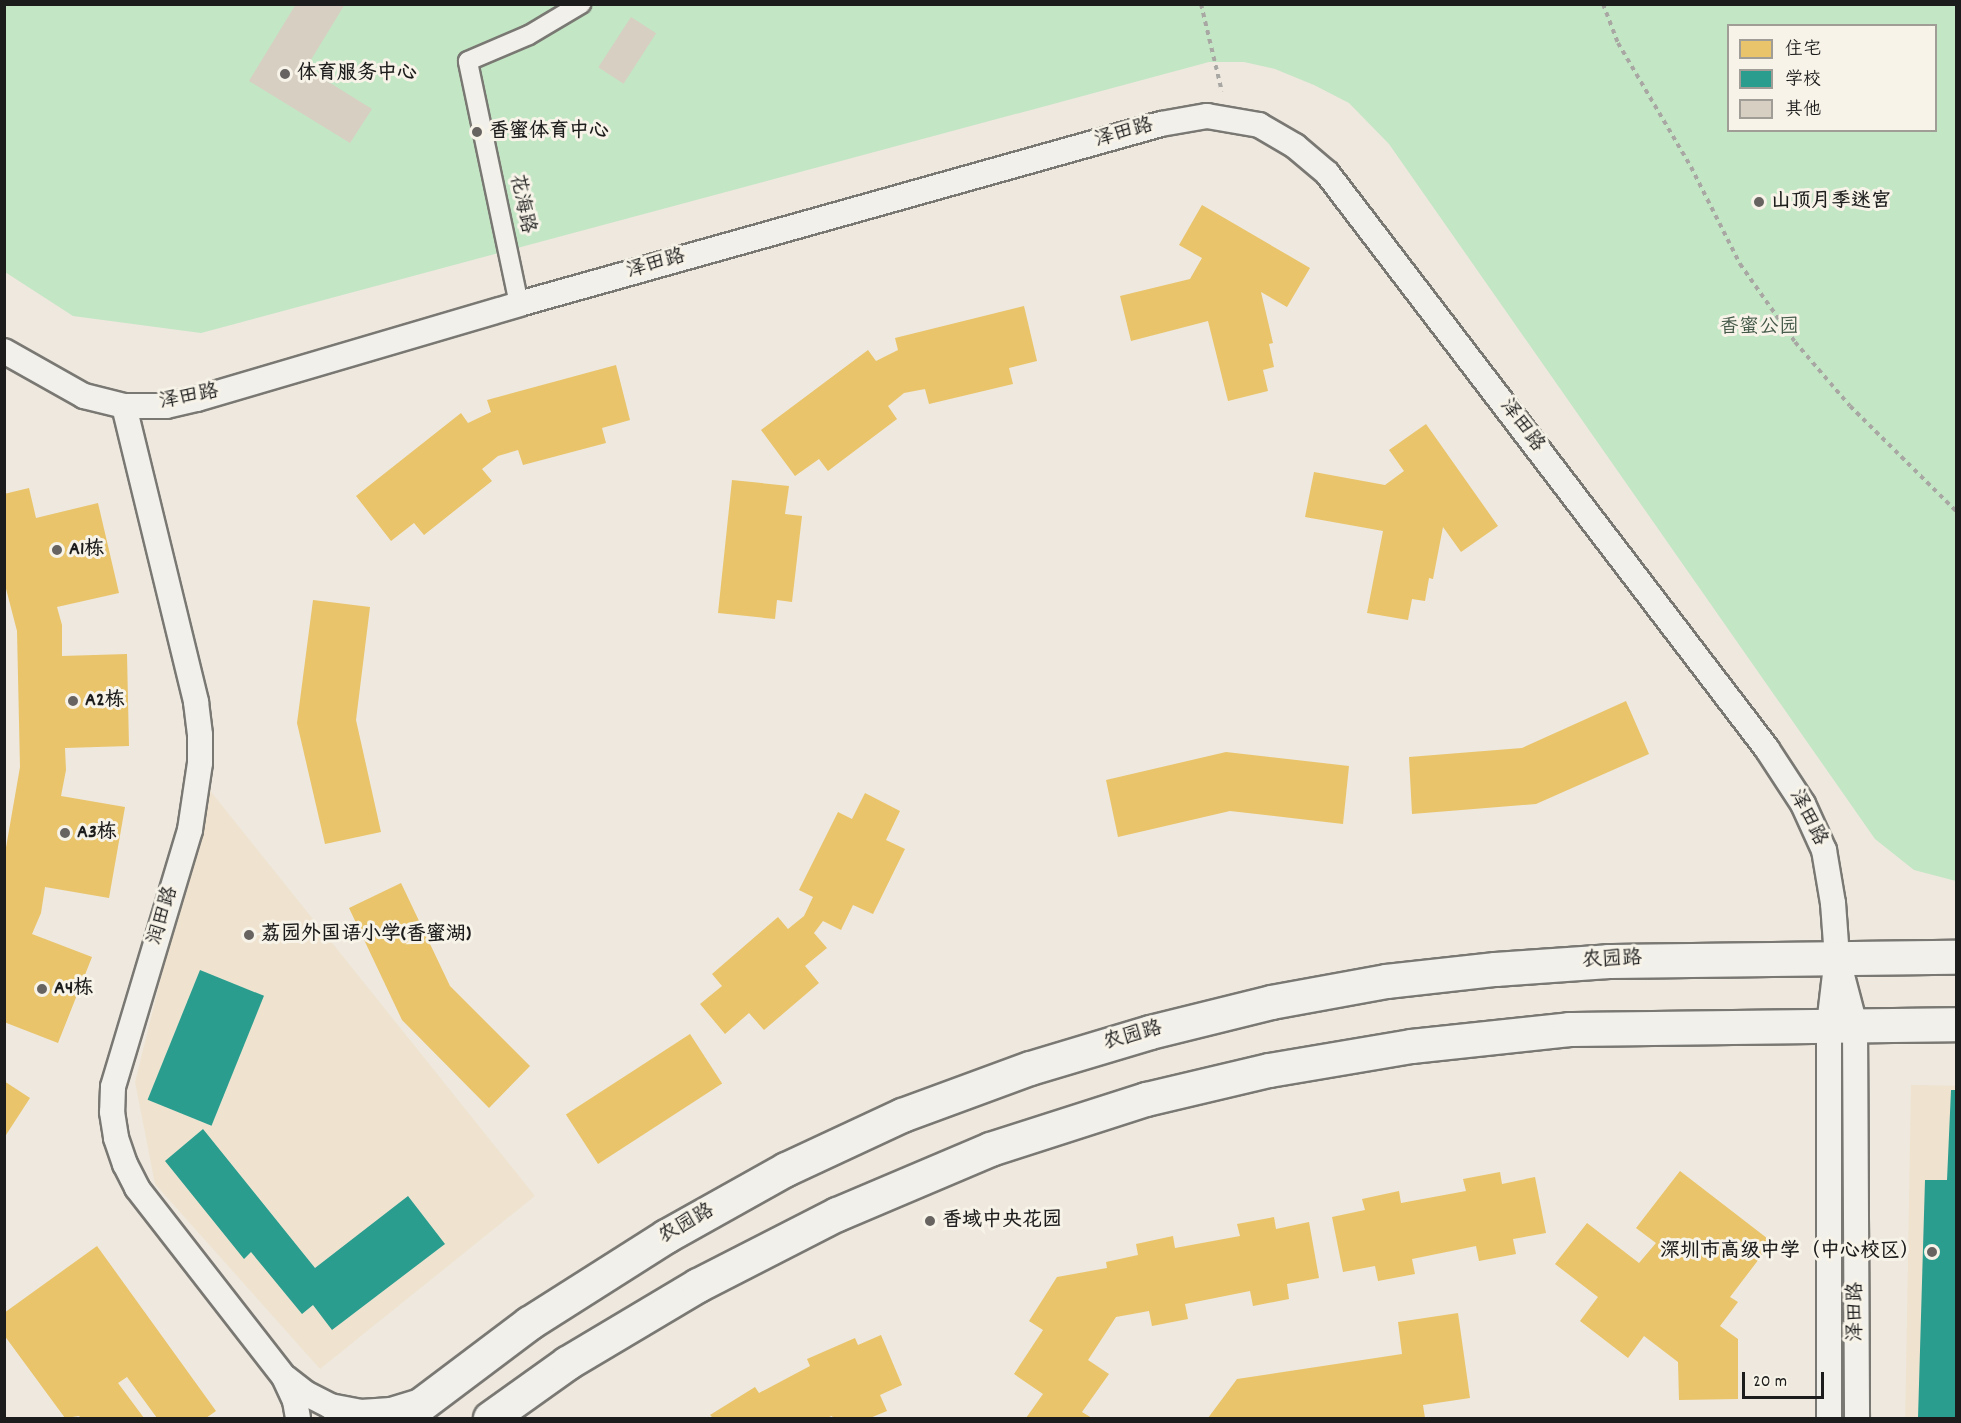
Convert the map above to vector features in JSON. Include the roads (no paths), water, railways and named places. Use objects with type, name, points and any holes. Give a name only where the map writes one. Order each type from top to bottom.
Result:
[{"type":"main road","name":"农园路","points":[[403,1419],[539,1317],[666,1236],[786,1169],[903,1115],[1030,1068],[1150,1032],[1260,1005],[1386,981],[1495,969],[1608,960],[1956,957]]},
{"type":"main road","points":[[490,1419],[567,1363],[698,1285],[837,1214],[990,1149],[1146,1099],[1269,1070],[1411,1046],[1569,1029],[1956,1024]]},
{"type":"street","name":"花海路","points":[[519,304],[468,61],[529,34],[581,4]]},
{"type":"street","name":"泽田路","points":[[4,351],[84,396],[124,406],[166,406],[197,399],[519,304],[1161,124],[1207,116],[1259,125],[1295,146],[1327,173],[1767,749],[1803,804],[1824,850],[1833,903],[1842,1025],[1857,1419]]},
{"type":"street","name":"润田路","points":[[124,406],[196,702],[200,735],[200,763],[190,830],[117,1070],[112,1112],[114,1129],[125,1164],[137,1188],[284,1377],[296,1401],[298,1419]]},
{"type":"street","name":"泽田路","points":[[1829,1419],[1842,1025]]},
{"type":"street","name":"润田路","points":[[284,1377],[305,1394],[330,1406],[361,1412],[392,1410],[428,1398]]},
{"type":"place","name":"体育服务中心","points":[[285,74]]},
{"type":"place","name":"香蜜体育中心","points":[[477,132]]},
{"type":"place","name":"山顶月季迷宫","points":[[1759,202]]},
{"type":"place","name":"A1栋","points":[[57,550]]},
{"type":"place","name":"A2栋","points":[[73,701]]},
{"type":"place","name":"A3栋","points":[[65,833]]},
{"type":"place","name":"荔园外国语小学(香蜜湖)","points":[[249,935]]},
{"type":"place","name":"A4栋","points":[[42,989]]},
{"type":"place","name":"香域中央花园","points":[[930,1221]]},
{"type":"place","name":"深圳市高级中学（中心校区）","points":[[1932,1252]]},
{"type":"park label","name":"香蜜公园","points":[[1759,328]]}]
